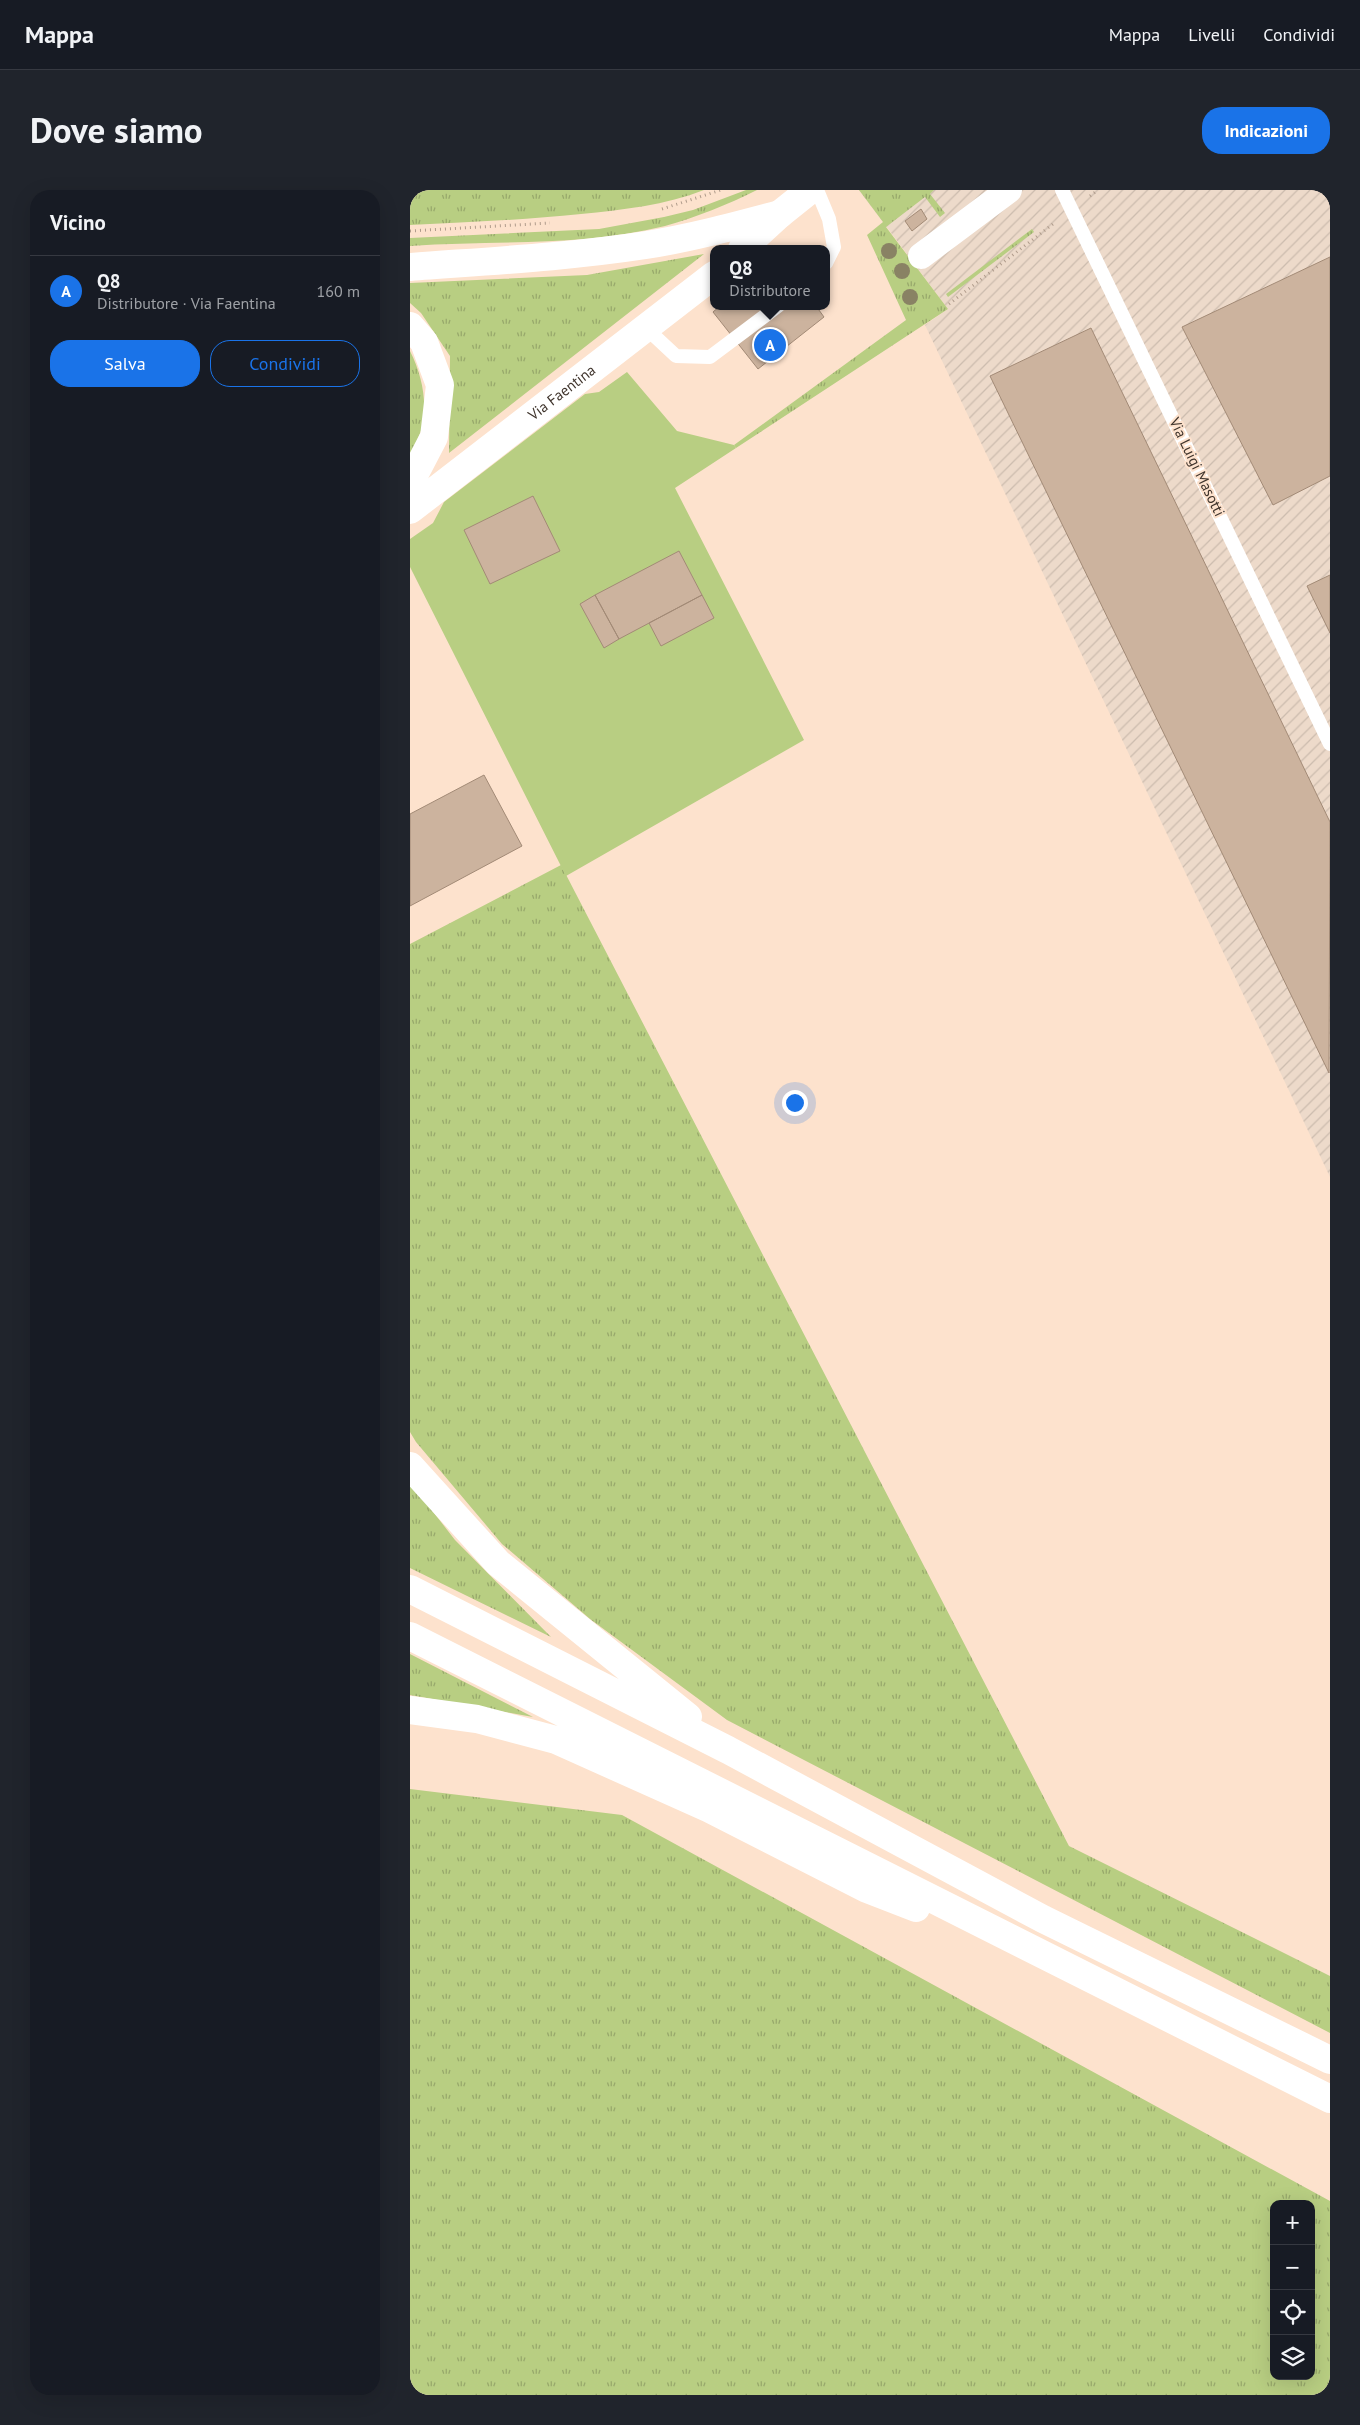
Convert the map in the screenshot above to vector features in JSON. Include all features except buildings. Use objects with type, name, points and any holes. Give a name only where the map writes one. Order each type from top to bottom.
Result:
[{"type":"main road","points":[[746,245],[810,190]]},
{"type":"main road","points":[[410,267],[514,259],[646,245],[704,234],[780,214]]},
{"type":"main road","name":"Via Faentina","points":[[410,510],[710,277]]},
{"type":"main road","points":[[410,326],[424,342],[440,385],[434,437],[410,483]]},
{"type":"main road","points":[[410,1466],[498,1563],[728,1750]]},
{"type":"main road","points":[[410,1589],[728,1750],[1043,1919],[1330,2060]]},
{"type":"main road","points":[[410,1636],[1330,2099]]},
{"type":"main road","points":[[410,1710],[477,1720],[556,1740],[710,1809],[867,1890],[1055,1961]]},
{"type":"street","points":[[921,256],[1009,190]]},
{"type":"lane","points":[[817,190],[829,219],[834,247],[830,255]]},
{"type":"lane","name":"Via Luigi Masotti","points":[[1062,190],[1330,744]]},
{"type":"lane","points":[[646,328],[676,356],[710,357],[773,310]]},
{"type":"path","points":[[660,209],[721,190]]},
{"type":"path","points":[[948,304],[1098,190]]},
{"type":"path","points":[[410,231],[555,223]]},
{"type":"shaded area","points":[[859,190],[1330,190],[1330,1177],[925,325],[948,309]]},
{"type":"green space","points":[[410,190],[704,190],[675,200],[612,211],[496,221],[410,225]]},
{"type":"green space","points":[[746,190],[757,190],[689,219],[634,233],[538,242],[410,246],[410,238],[599,229],[693,210]]},
{"type":"green space","points":[[859,190],[934,190],[930,194],[945,213],[940,217],[925,197],[886,227],[948,309],[736,448],[734,445],[906,320],[867,235],[883,222]]},
{"type":"green space","points":[[1032,229],[1034,232],[948,297],[946,294]]},
{"type":"green space","points":[[704,254],[449,453],[450,356],[421,313],[410,303],[410,283],[587,275]]},
{"type":"green space","points":[[410,351],[420,377],[424,395],[424,414],[419,436],[410,456]]},
{"type":"green space","points":[[627,372],[677,431],[734,445],[736,448],[675,488],[804,740],[566,876],[410,567],[410,539],[433,523],[444,502],[585,394],[599,392]]},
{"type":"green space","points":[[561,865],[1069,1846],[1330,1976],[1330,2033],[727,1720],[590,1619],[502,1544],[416,1442],[410,1432],[410,944]]},
{"type":"green space","points":[[410,1482],[455,1540],[551,1637],[410,1568]]},
{"type":"green space","points":[[410,1654],[533,1717],[410,1695]]},
{"type":"green space","points":[[410,1789],[622,1815],[1330,2201],[1330,2395],[410,2395]]},
{"type":"place","name":"Q8","points":[[770,345]]}]
